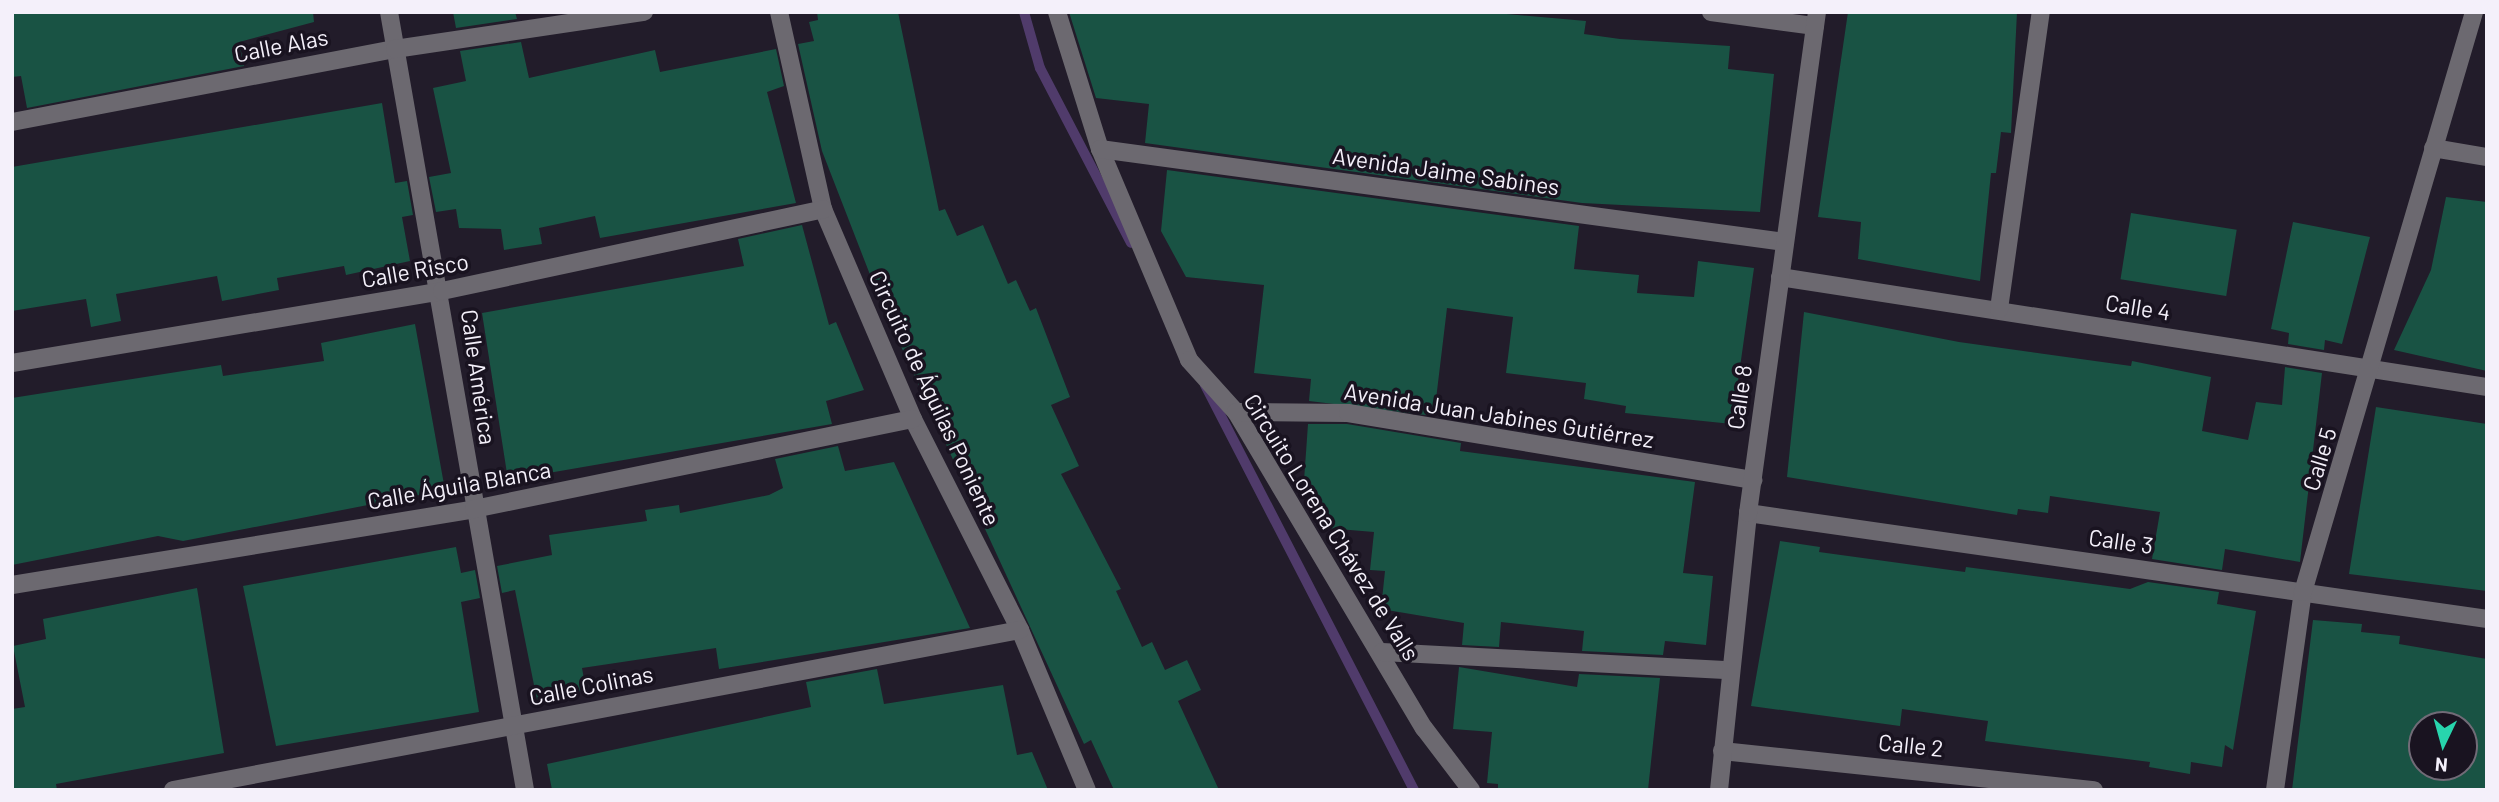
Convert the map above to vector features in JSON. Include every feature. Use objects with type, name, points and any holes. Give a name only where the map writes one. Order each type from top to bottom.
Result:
[{"type":"street","name":"Calle América","points":[[389,12],[442,291],[474,509],[517,724],[525,790]]},
{"type":"street","name":"Calle Alas","points":[[12,122],[395,49],[644,12]]},
{"type":"street","name":"Circuito de Águilas Poniente","points":[[779,12],[823,209],[913,419],[1020,631],[1087,790]]},
{"type":"street","name":"Circuito Lorena Chávez de Valls","points":[[1057,12],[1100,149],[1189,360],[1236,412],[1382,652],[1424,728],[1471,790]]},
{"type":"street","points":[[1711,12],[1816,19]]},
{"type":"street","points":[[1999,309],[2041,12]]},
{"type":"street","name":"Calle 5","points":[[2275,790],[2303,592],[2373,370],[2433,148],[2474,12]]},
{"type":"street","name":"Calle 8","points":[[1719,790],[1748,513],[1816,19]]},
{"type":"street","points":[[2433,148],[2487,157]]},
{"type":"street","name":"Avenida Jaime Sabines","points":[[1100,149],[1785,242]]},
{"type":"street","name":"Calle Risco","points":[[12,363],[442,291],[823,209]]},
{"type":"street","name":"Calle 4","points":[[1780,277],[2487,387]]},
{"type":"street","name":"Avenida Juan Jabines Gutiérrez","points":[[1236,412],[1348,414],[1753,480]]},
{"type":"street","name":"Calle Águila Blanca","points":[[12,585],[474,509],[913,419]]},
{"type":"street","name":"Calle 3","points":[[1748,513],[2487,619]]},
{"type":"street","name":"Calle Colinas","points":[[173,790],[1020,631]]},
{"type":"street","points":[[1382,652],[1730,670]]},
{"type":"street","name":"Calle 2","points":[[1722,751],[2095,790]]},
{"type":"building","points":[[12,12],[313,12],[314,22],[239,42],[244,66],[27,108],[21,76],[12,77]]},
{"type":"building","points":[[453,12],[515,12],[517,19],[456,28]]},
{"type":"building","points":[[817,12],[898,12],[939,211],[945,209],[957,236],[983,225],[1008,284],[1016,280],[1030,311],[1036,308],[1070,397],[1051,405],[1079,466],[1061,474],[1121,589],[1116,591],[1142,647],[1152,642],[1165,670],[1187,660],[1201,690],[1178,701],[1219,790],[1114,790],[1091,740],[1084,744],[881,303],[822,151],[798,44],[814,41],[809,22],[818,20]]},
{"type":"building","points":[[1069,12],[1484,12],[1586,21],[1584,34],[1620,39],[1730,46],[1728,69],[1774,74],[1760,212],[1582,203],[1145,143],[1149,104],[1096,98]]},
{"type":"building","points":[[1848,12],[2017,12],[2011,133],[2001,132],[1996,173],[1991,173],[1980,281],[1858,259],[1861,222],[1818,217]]},
{"type":"building","points":[[521,42],[529,78],[655,50],[660,72],[776,49],[784,86],[767,92],[796,203],[600,238],[595,216],[539,228],[542,244],[504,250],[501,229],[459,228],[456,209],[436,212],[429,177],[451,173],[433,88],[466,81],[460,51]]},
{"type":"building","points":[[382,103],[395,183],[407,181],[413,215],[402,217],[410,261],[346,275],[344,266],[277,278],[279,290],[222,301],[217,276],[116,294],[121,321],[91,327],[86,299],[12,311],[12,167]]},
{"type":"building","points":[[1167,170],[1579,226],[1574,269],[1639,275],[1637,293],[1694,297],[1698,261],[1754,268],[1732,424],[1625,413],[1626,406],[1584,399],[1586,383],[1506,373],[1513,317],[1447,308],[1434,416],[1309,401],[1311,379],[1254,373],[1264,285],[1186,277],[1161,231]]},
{"type":"building","points":[[2446,197],[2487,202],[2487,371],[2394,350],[2431,270]]},
{"type":"building","points":[[2131,213],[2237,230],[2226,296],[2121,279]]},
{"type":"building","points":[[2293,222],[2370,237],[2342,344],[2325,340],[2324,350],[2288,344],[2289,333],[2271,329]]},
{"type":"building","points":[[802,225],[829,325],[836,322],[864,390],[826,401],[832,424],[508,480],[482,313],[744,266],[738,239]]},
{"type":"building","points":[[1804,312],[1959,342],[2131,366],[2132,361],[2211,377],[2202,431],[2248,440],[2256,402],[2282,405],[2285,367],[2322,373],[2300,562],[2225,549],[2222,570],[2152,559],[2160,512],[2050,496],[2048,513],[2018,509],[2017,515],[1787,477]]},
{"type":"building","points":[[415,324],[445,490],[183,541],[158,536],[12,565],[12,398],[221,365],[223,376],[324,361],[321,343]]},
{"type":"building","points":[[2376,407],[2487,424],[2487,591],[2349,574]]},
{"type":"building","points":[[1308,424],[1347,424],[1461,443],[1460,451],[1695,482],[1683,573],[1713,576],[1706,645],[1665,641],[1663,655],[1582,651],[1584,631],[1501,622],[1499,647],[1462,645],[1464,623],[1381,609],[1385,571],[1370,570],[1374,532],[1326,528],[1303,495]]},
{"type":"building","points":[[838,446],[845,471],[894,462],[970,628],[719,669],[716,648],[582,668],[586,690],[537,700],[515,590],[502,593],[497,566],[552,555],[549,535],[647,521],[645,510],[679,505],[680,513],[769,495],[783,488],[775,459]]},
{"type":"building","points":[[1780,541],[1820,547],[1819,552],[1965,572],[1966,567],[2130,589],[2148,582],[2219,592],[2217,604],[2256,611],[2233,750],[2225,745],[2222,767],[2191,762],[2190,774],[2149,767],[2150,762],[1985,741],[1988,721],[1902,709],[1900,726],[1751,706]]},
{"type":"building","points":[[456,547],[461,573],[475,570],[480,598],[461,602],[479,712],[276,746],[243,586]]},
{"type":"building","points":[[197,588],[224,753],[56,784],[57,790],[12,790],[12,709],[25,707],[13,646],[46,639],[43,619]]},
{"type":"building","points":[[2313,620],[2362,624],[2361,632],[2400,636],[2399,644],[2487,659],[2487,790],[2292,790]]},
{"type":"building","points":[[1459,667],[1577,687],[1579,674],[1660,678],[1648,790],[1498,790],[1498,784],[1487,783],[1492,732],[1453,729]]},
{"type":"building","points":[[877,669],[884,704],[1003,685],[1017,755],[1032,752],[1048,790],[552,790],[547,764],[811,707],[806,682]]},
{"type":"waterway","points":[[1024,12],[1040,68],[1131,243]]},
{"type":"waterway","points":[[1205,385],[1414,790]]}]
